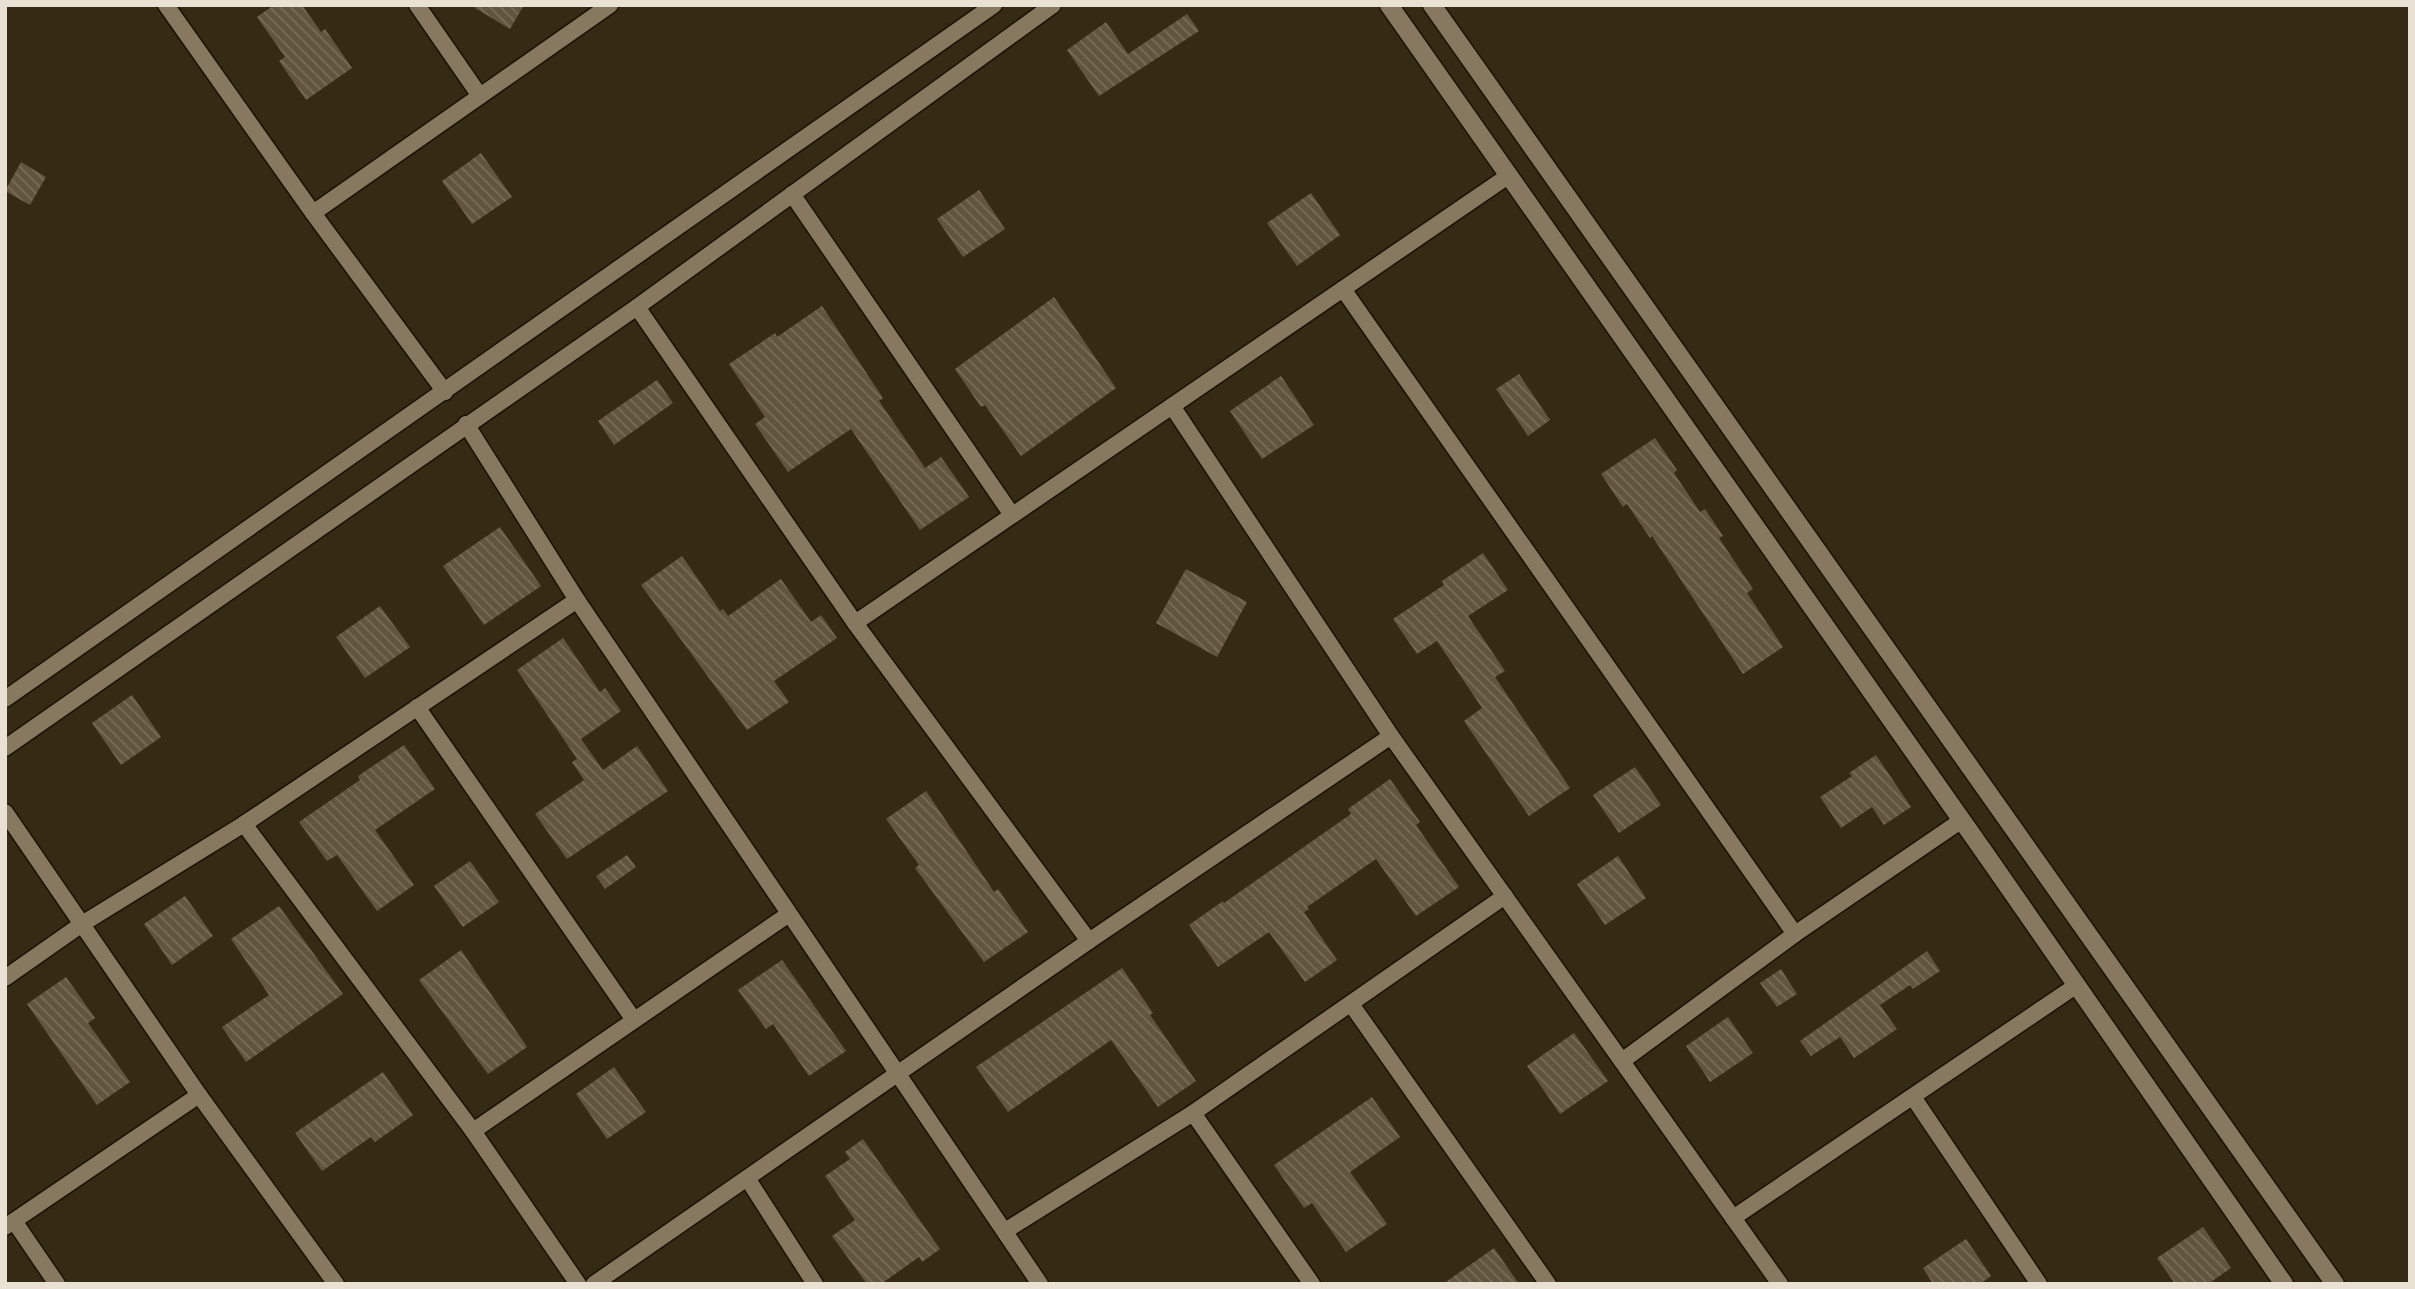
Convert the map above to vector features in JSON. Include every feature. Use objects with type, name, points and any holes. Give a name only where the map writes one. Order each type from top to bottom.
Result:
[{"type":"street","points":[[166,5],[313,213],[445,392]]},
{"type":"street","points":[[417,5],[480,96]]},
{"type":"street","points":[[313,213],[610,5]]},
{"type":"street","points":[[5,699],[993,5]]},
{"type":"street","points":[[5,748],[636,307],[1053,5]]},
{"type":"street","points":[[1389,5],[1962,820],[2284,1284]]},
{"type":"street","points":[[1432,5],[2335,1284]]},
{"type":"street","points":[[855,623],[1508,176]]},
{"type":"street","points":[[792,194],[1012,515]]},
{"type":"street","points":[[1343,289],[1795,934]]},
{"type":"street","points":[[636,307],[855,623],[1089,941]]},
{"type":"street","points":[[1172,406],[1391,736],[1780,1284]]},
{"type":"street","points":[[466,424],[577,600],[1040,1284]]},
{"type":"street","points":[[5,978],[82,924],[244,824],[577,600]]},
{"type":"street","points":[[417,707],[634,1020]]},
{"type":"street","points":[[594,1284],[1089,941],[1391,736]]},
{"type":"street","points":[[5,812],[199,1095],[336,1284]]},
{"type":"street","points":[[1622,1061],[1795,934],[1962,820]]},
{"type":"street","points":[[244,824],[473,1131],[578,1284]]},
{"type":"street","points":[[1005,1231],[1193,1113],[1505,896]]},
{"type":"street","points":[[473,1131],[789,914]]},
{"type":"street","points":[[1733,1218],[2077,985]]},
{"type":"street","points":[[1351,1004],[1548,1284]]},
{"type":"street","points":[[57,1284],[9,1224],[199,1095]]},
{"type":"street","points":[[1913,1097],[2039,1284]]},
{"type":"street","points":[[1193,1113],[1312,1284]]},
{"type":"street","points":[[747,1178],[814,1284]]},
{"type":"building","points":[[274,5],[302,5],[321,32],[325,29],[352,68],[306,100],[279,61],[285,57],[257,17]]},
{"type":"building","points":[[470,5],[524,5],[510,29]]},
{"type":"building","points":[[1187,14],[1199,31],[1099,96],[1067,50],[1106,22],[1128,54]]},
{"type":"building","points":[[481,153],[512,197],[472,224],[442,181]]},
{"type":"building","points":[[21,162],[46,177],[30,205],[5,191]]},
{"type":"building","points":[[979,190],[1005,229],[963,257],[937,219]]},
{"type":"building","points":[[1311,193],[1340,235],[1297,266],[1267,223]]},
{"type":"building","points":[[1054,297],[1116,388],[1021,456],[985,405],[981,407],[955,369]]},
{"type":"building","points":[[822,306],[883,398],[879,401],[925,468],[941,457],[969,497],[920,530],[851,429],[788,472],[755,424],[765,417],[729,364],[775,333],[777,337]]},
{"type":"building","points":[[1519,374],[1550,420],[1528,436],[1496,389]]},
{"type":"building","points":[[1281,376],[1314,425],[1262,459],[1230,411]]},
{"type":"building","points":[[657,380],[673,403],[614,445],[598,421]]},
{"type":"building","points":[[1655,438],[1677,470],[1674,473],[1700,512],[1705,509],[1723,536],[1719,538],[1753,589],[1747,593],[1783,647],[1743,674],[1652,536],[1650,538],[1627,504],[1623,507],[1601,474]]},
{"type":"building","points":[[500,527],[541,586],[484,625],[443,566]]},
{"type":"building","points":[[1483,553],[1508,590],[1468,616],[1505,671],[1495,677],[1570,788],[1529,816],[1464,721],[1482,708],[1437,641],[1417,654],[1393,619],[1444,585],[1442,581]]},
{"type":"building","points":[[682,556],[720,611],[723,609],[728,616],[781,579],[811,622],[821,615],[837,638],[774,681],[789,702],[747,730],[641,585]]},
{"type":"building","points":[[1186,569],[1247,602],[1217,657],[1156,623]]},
{"type":"building","points":[[380,606],[410,647],[365,678],[336,637]]},
{"type":"building","points":[[563,638],[600,692],[605,688],[621,711],[581,739],[603,770],[637,746],[668,791],[567,859],[535,814],[584,780],[572,762],[577,759],[517,670]]},
{"type":"building","points":[[132,695],[161,737],[121,765],[92,723]]},
{"type":"building","points":[[404,745],[435,789],[375,830],[414,885],[377,911],[337,855],[327,861],[299,822],[360,780],[358,776]]},
{"type":"building","points":[[1876,755],[1911,807],[1884,825],[1872,807],[1841,828],[1820,797],[1852,776],[1849,773]]},
{"type":"building","points":[[1635,767],[1661,805],[1619,833],[1593,795]]},
{"type":"building","points":[[1390,779],[1420,822],[1416,825],[1459,887],[1416,916],[1376,859],[1307,907],[1309,909],[1304,912],[1337,960],[1305,982],[1269,932],[1218,967],[1189,925],[1351,814],[1348,809]]},
{"type":"building","points":[[926,791],[994,892],[998,889],[1028,932],[984,962],[915,868],[919,865],[886,819]]},
{"type":"building","points":[[627,855],[636,867],[605,889],[596,876]]},
{"type":"building","points":[[1618,856],[1646,898],[1605,925],[1577,884]]},
{"type":"building","points":[[470,861],[499,902],[463,927],[434,886]]},
{"type":"building","points":[[185,896],[213,936],[172,965],[144,924]]},
{"type":"building","points":[[279,906],[343,994],[246,1062],[222,1027],[269,995],[231,939]]},
{"type":"building","points":[[461,950],[527,1047],[488,1074],[419,980]]},
{"type":"building","points":[[1927,951],[1940,971],[1913,989],[1910,985],[1880,1005],[1897,1029],[1854,1058],[1840,1037],[1811,1056],[1800,1041]]},
{"type":"building","points":[[782,960],[846,1051],[809,1076],[773,1024],[766,1029],[738,990]]},
{"type":"building","points":[[1122,968],[1153,1013],[1150,1015],[1196,1081],[1158,1107],[1111,1040],[1008,1112],[976,1067]]},
{"type":"building","points":[[1781,969],[1797,994],[1777,1007],[1760,983]]},
{"type":"building","points":[[66,977],[95,1018],[88,1023],[130,1082],[97,1105],[27,1004]]},
{"type":"building","points":[[1728,1017],[1753,1053],[1710,1082],[1686,1046]]},
{"type":"building","points":[[1574,1033],[1608,1081],[1560,1114],[1527,1066]]},
{"type":"building","points":[[614,1067],[646,1112],[607,1139],[576,1094]]},
{"type":"building","points":[[383,1072],[413,1115],[375,1142],[371,1137],[322,1171],[295,1133]]},
{"type":"building","points":[[1372,1097],[1400,1137],[1350,1172],[1387,1224],[1346,1252],[1312,1203],[1304,1208],[1274,1165]]},
{"type":"building","points":[[863,1139],[940,1249],[922,1262],[919,1257],[881,1284],[867,1284],[832,1236],[855,1220],[825,1176],[850,1159],[845,1152]]},
{"type":"building","points":[[2203,1227],[2231,1268],[2208,1284],[2175,1284],[2157,1258]]},
{"type":"building","points":[[1966,1239],[1991,1276],[1980,1284],[1933,1284],[1923,1268]]},
{"type":"building","points":[[1494,1248],[1519,1284],[1443,1284]]}]
